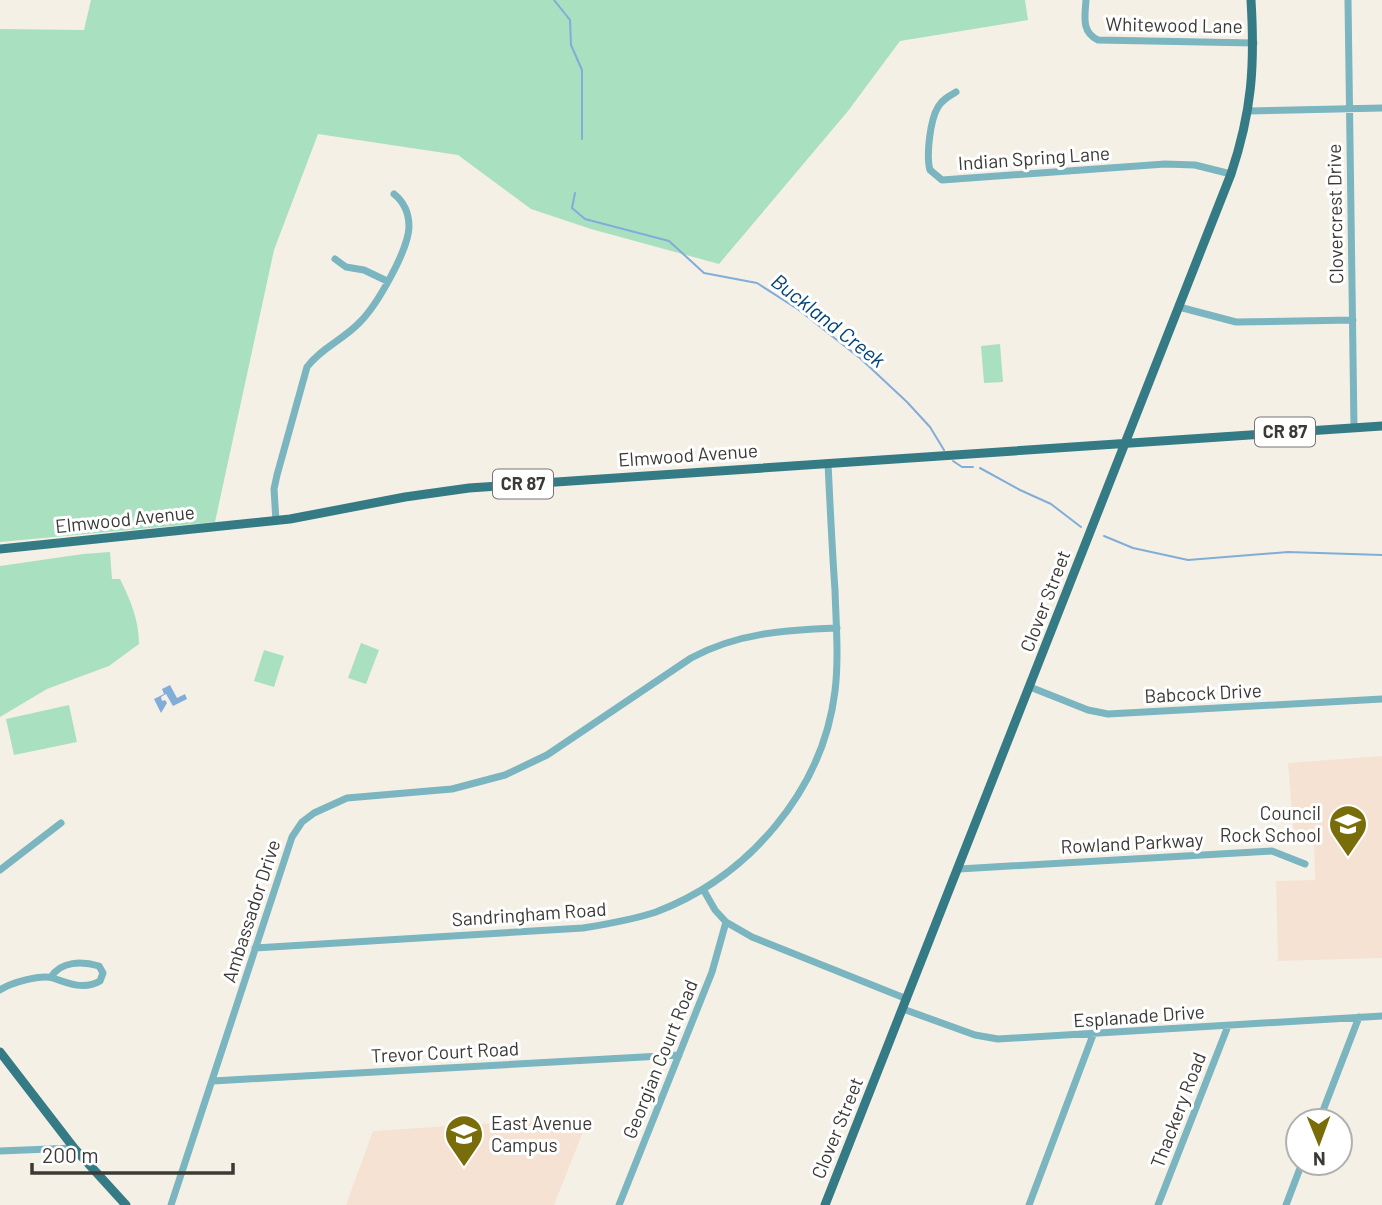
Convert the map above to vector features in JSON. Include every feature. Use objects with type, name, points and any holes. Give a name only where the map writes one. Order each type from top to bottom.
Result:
[{"type":"main road","name":"Clover Street","points":[[825,1205],[1231,174],[1249,111],[1254,43],[1251,0]]},
{"type":"main road","name":"Elmwood Avenue","points":[[0,549],[276,521],[468,488],[1382,426]]},
{"type":"main road","points":[[0,1052],[74,1148],[126,1205]]},
{"type":"street","name":"Whitewood Lane","points":[[1086,0],[1085,26],[1090,35],[1098,40],[1254,43]]},
{"type":"street","name":"Clovercrest Drive","points":[[1348,0],[1354,428]]},
{"type":"street","name":"Indian Spring Lane","points":[[956,92],[942,101],[936,110],[928,151],[930,170],[942,180],[1165,164],[1195,165],[1231,174]]},
{"type":"street","points":[[1249,111],[1382,108]]},
{"type":"street","points":[[276,521],[274,489],[307,367],[313,358],[361,322],[376,302],[406,241],[409,228],[405,208],[394,194]]},
{"type":"street","points":[[335,259],[346,267],[364,270],[387,281]]},
{"type":"street","points":[[1180,307],[1236,322],[1353,320]]},
{"type":"street","name":"Sandringham Road","points":[[255,948],[583,928],[656,912],[702,889],[727,872],[762,841],[789,808],[809,776],[821,748],[833,705],[837,628],[828,463]]},
{"type":"street","name":"Ambassador Drive","points":[[171,1205],[292,837],[302,822],[324,808],[356,796],[452,789],[493,779],[547,755],[704,651],[741,638],[775,631],[837,628]]},
{"type":"street","name":"Babcock Drive","points":[[1030,687],[1088,710],[1108,714],[1382,699]]},
{"type":"street","points":[[0,870],[61,823]]},
{"type":"street","name":"Rowland Parkway","points":[[959,869],[1272,851],[1304,864]]},
{"type":"street","points":[[702,889],[726,922],[752,937],[907,999]]},
{"type":"street","name":"Georgian Court Road","points":[[619,1205],[712,972],[726,922]]},
{"type":"street","points":[[0,990],[20,981],[51,977],[59,982],[92,986],[100,981],[103,973],[99,966],[78,962],[54,972],[51,977]]},
{"type":"street","name":"Esplanade Drive","points":[[903,1009],[975,1035],[998,1039],[1382,1016]]},
{"type":"street","points":[[1324,1107],[1359,1017]]},
{"type":"street","name":"Thackery Road","points":[[1158,1205],[1228,1026]]},
{"type":"street","points":[[1029,1205],[1093,1035]]},
{"type":"street","name":"Trevor Court Road","points":[[213,1080],[679,1055]]},
{"type":"street","points":[[0,1151],[74,1148]]},
{"type":"street","points":[[1286,1205],[1297,1177]]},
{"type":"shaded area","name":"Council Rock School","points":[[1382,756],[1382,958],[1278,961],[1276,881],[1315,880],[1314,836],[1294,836],[1288,763]]},
{"type":"shaded area","name":"East Avenue Campus","points":[[589,1117],[554,1205],[346,1205],[373,1131]]},
{"type":"green space","points":[[91,0],[1025,0],[1028,20],[900,41],[848,111],[719,264],[591,229],[531,209],[458,155],[318,134],[274,250],[215,522],[0,542],[0,29],[84,30]]},
{"type":"green space","points":[[1000,344],[1003,382],[984,383],[981,346]]},
{"type":"green space","points":[[110,552],[112,579],[120,579],[127,594],[136,618],[139,644],[109,666],[47,689],[0,717],[0,566]]},
{"type":"green space","points":[[361,643],[379,650],[366,684],[348,678]]},
{"type":"green space","points":[[264,650],[284,656],[274,687],[254,681]]},
{"type":"green space","points":[[69,705],[77,742],[14,755],[6,719]]},
{"type":"water","points":[[170,685],[177,698],[185,694],[187,699],[173,706],[166,694],[161,697],[162,701],[167,703],[161,713],[154,699],[164,694],[162,689]]},
{"type":"waterway","name":"Buckland Creek","points":[[554,0],[570,20],[571,45],[582,70],[582,139]]},
{"type":"waterway","name":"Buckland Creek","points":[[575,193],[572,208],[585,219],[669,241],[704,273],[757,283],[799,310],[861,359],[907,402],[930,427],[944,450]]},
{"type":"waterway","name":"Buckland Creek","points":[[953,461],[962,467],[973,467]]},
{"type":"waterway","name":"Buckland Creek","points":[[980,468],[1051,504],[1081,527]]},
{"type":"waterway","name":"Buckland Creek","points":[[1104,536],[1133,548],[1188,560],[1288,552],[1382,555]]},
{"type":"place","name":"Council Rock School","points":[[1348,858]]},
{"type":"place","name":"East Avenue Campus","points":[[464,1168]]}]
